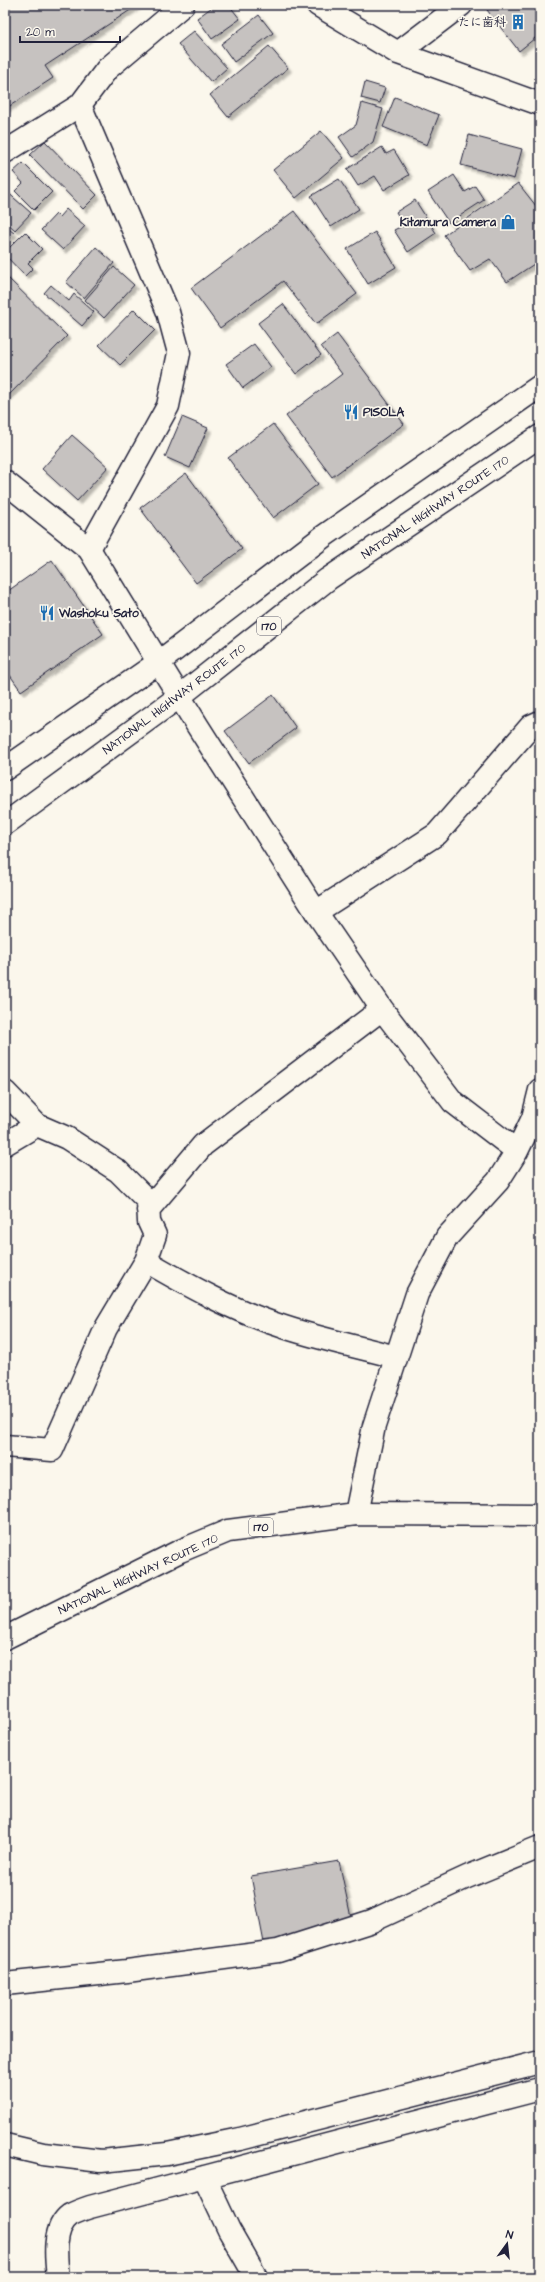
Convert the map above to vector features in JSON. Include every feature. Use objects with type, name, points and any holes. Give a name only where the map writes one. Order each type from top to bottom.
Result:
[{"type":"main road","points":[[5,152],[80,105],[107,69],[183,5]]},
{"type":"main road","points":[[318,5],[398,53],[540,104]]},
{"type":"main road","points":[[398,53],[461,5]]},
{"type":"main road","points":[[80,105],[168,312],[179,353],[168,406],[89,549]]},
{"type":"main road","points":[[5,769],[159,662],[324,536],[540,386]]},
{"type":"main road","name":"NATIONAL HIGHWAY ROUTE 170","points":[[5,824],[180,696],[328,579],[540,436]]},
{"type":"main road","points":[[5,482],[89,549],[316,912],[382,1009],[453,1102],[517,1151]]},
{"type":"main road","points":[[316,912],[437,834],[537,727]]},
{"type":"main road","points":[[148,1210],[203,1145],[382,1009]]},
{"type":"main road","points":[[356,1514],[374,1426],[417,1294],[447,1237],[498,1181],[517,1151],[533,1118],[540,1090]]},
{"type":"main road","points":[[5,1092],[37,1125],[67,1138],[118,1171],[148,1201],[149,1222],[155,1235],[146,1261],[106,1328],[52,1450],[5,1446]]},
{"type":"main road","points":[[5,1144],[37,1125]]},
{"type":"main road","points":[[146,1261],[224,1302],[283,1327],[396,1357]]},
{"type":"main road","name":"NATIONAL HIGHWAY ROUTE 170","points":[[5,1638],[180,1551],[228,1531],[356,1514],[540,1515]]},
{"type":"main road","points":[[5,1984],[126,1971],[278,1951],[372,1921],[467,1877],[540,1848]]},
{"type":"main road","points":[[5,2145],[43,2154],[100,2161],[167,2154],[240,2139],[540,2062]]},
{"type":"main road","points":[[58,2277],[58,2237],[61,2225],[70,2216],[90,2207],[540,2089]]},
{"type":"main road","points":[[204,2177],[229,2230],[256,2277]]},
{"type":"building","points":[[5,5],[138,5],[45,66],[53,78],[5,109]]},
{"type":"building","points":[[215,5],[229,5],[240,19],[212,39],[197,18]]},
{"type":"building","name":"たに歯科","points":[[493,5],[540,5],[540,34],[519,51],[487,10]]},
{"type":"building","points":[[259,15],[273,33],[234,62],[221,44]]},
{"type":"building","points":[[194,31],[227,68],[211,82],[178,44]]},
{"type":"building","points":[[269,46],[288,68],[228,117],[210,95]]},
{"type":"building","points":[[365,82],[385,88],[380,103],[361,98]]},
{"type":"building","points":[[395,97],[439,115],[427,145],[383,127]]},
{"type":"building","points":[[362,103],[383,109],[373,142],[353,157],[339,137],[356,125]]},
{"type":"building","points":[[321,131],[344,158],[296,198],[273,170]]},
{"type":"building","points":[[469,135],[522,149],[514,179],[461,165]]},
{"type":"building","points":[[45,141],[97,195],[83,209],[30,155]]},
{"type":"building","points":[[382,147],[386,154],[394,150],[409,175],[384,190],[375,176],[358,186],[347,169]]},
{"type":"building","points":[[23,163],[52,192],[34,210],[15,191],[23,183],[13,172]]},
{"type":"building","points":[[454,175],[465,192],[475,186],[484,200],[449,223],[428,192]]},
{"type":"building","points":[[339,179],[359,209],[331,227],[311,196]]},
{"type":"building","points":[[518,183],[540,211],[540,260],[507,282],[490,259],[470,271],[444,235]]},
{"type":"building","points":[[5,190],[31,213],[15,230],[5,221]]},
{"type":"building","points":[[415,200],[436,233],[408,252],[394,230],[404,225],[396,212]]},
{"type":"building","points":[[66,209],[85,226],[63,250],[41,230],[56,214],[59,217]]},
{"type":"building","points":[[294,211],[357,294],[316,324],[283,281],[220,328],[191,288]]},
{"type":"building","points":[[5,226],[14,233],[5,242]]},
{"type":"building","points":[[25,232],[42,249],[28,263],[33,268],[25,276],[5,255],[5,252]]},
{"type":"building","points":[[375,232],[396,267],[368,284],[347,249]]},
{"type":"building","points":[[96,247],[114,263],[84,298],[66,282]]},
{"type":"building","points":[[114,267],[134,285],[104,318],[85,300]]},
{"type":"building","points":[[5,275],[67,336],[5,399]]},
{"type":"building","points":[[51,285],[69,301],[74,294],[94,312],[82,326],[44,293]]},
{"type":"building","points":[[283,304],[321,355],[296,374],[258,323]]},
{"type":"building","points":[[134,309],[155,330],[120,365],[99,345]]},
{"type":"building","points":[[337,334],[404,424],[332,477],[286,416],[342,374],[321,346]]},
{"type":"building","points":[[254,344],[271,367],[243,388],[226,364]]},
{"type":"building","points":[[182,417],[208,428],[190,468],[165,457]]},
{"type":"building","points":[[273,424],[318,484],[273,518],[228,458]]},
{"type":"building","points":[[72,435],[108,467],[77,501],[42,469]]},
{"type":"building","points":[[186,473],[242,549],[196,583],[140,508]]},
{"type":"building","name":"Washoku Sato","points":[[52,560],[103,634],[21,691],[5,668],[5,593]]},
{"type":"building","points":[[273,695],[296,728],[249,763],[225,731]]},
{"type":"building","points":[[339,1861],[353,1927],[265,1948],[251,1876]]},
{"type":"place","name":"たに歯科","points":[[518,22]]},
{"type":"place","name":"Kitamura Camera","points":[[508,222]]},
{"type":"place","name":"PISOLA","points":[[351,412]]},
{"type":"place","name":"Washoku Sato","points":[[47,613]]}]
